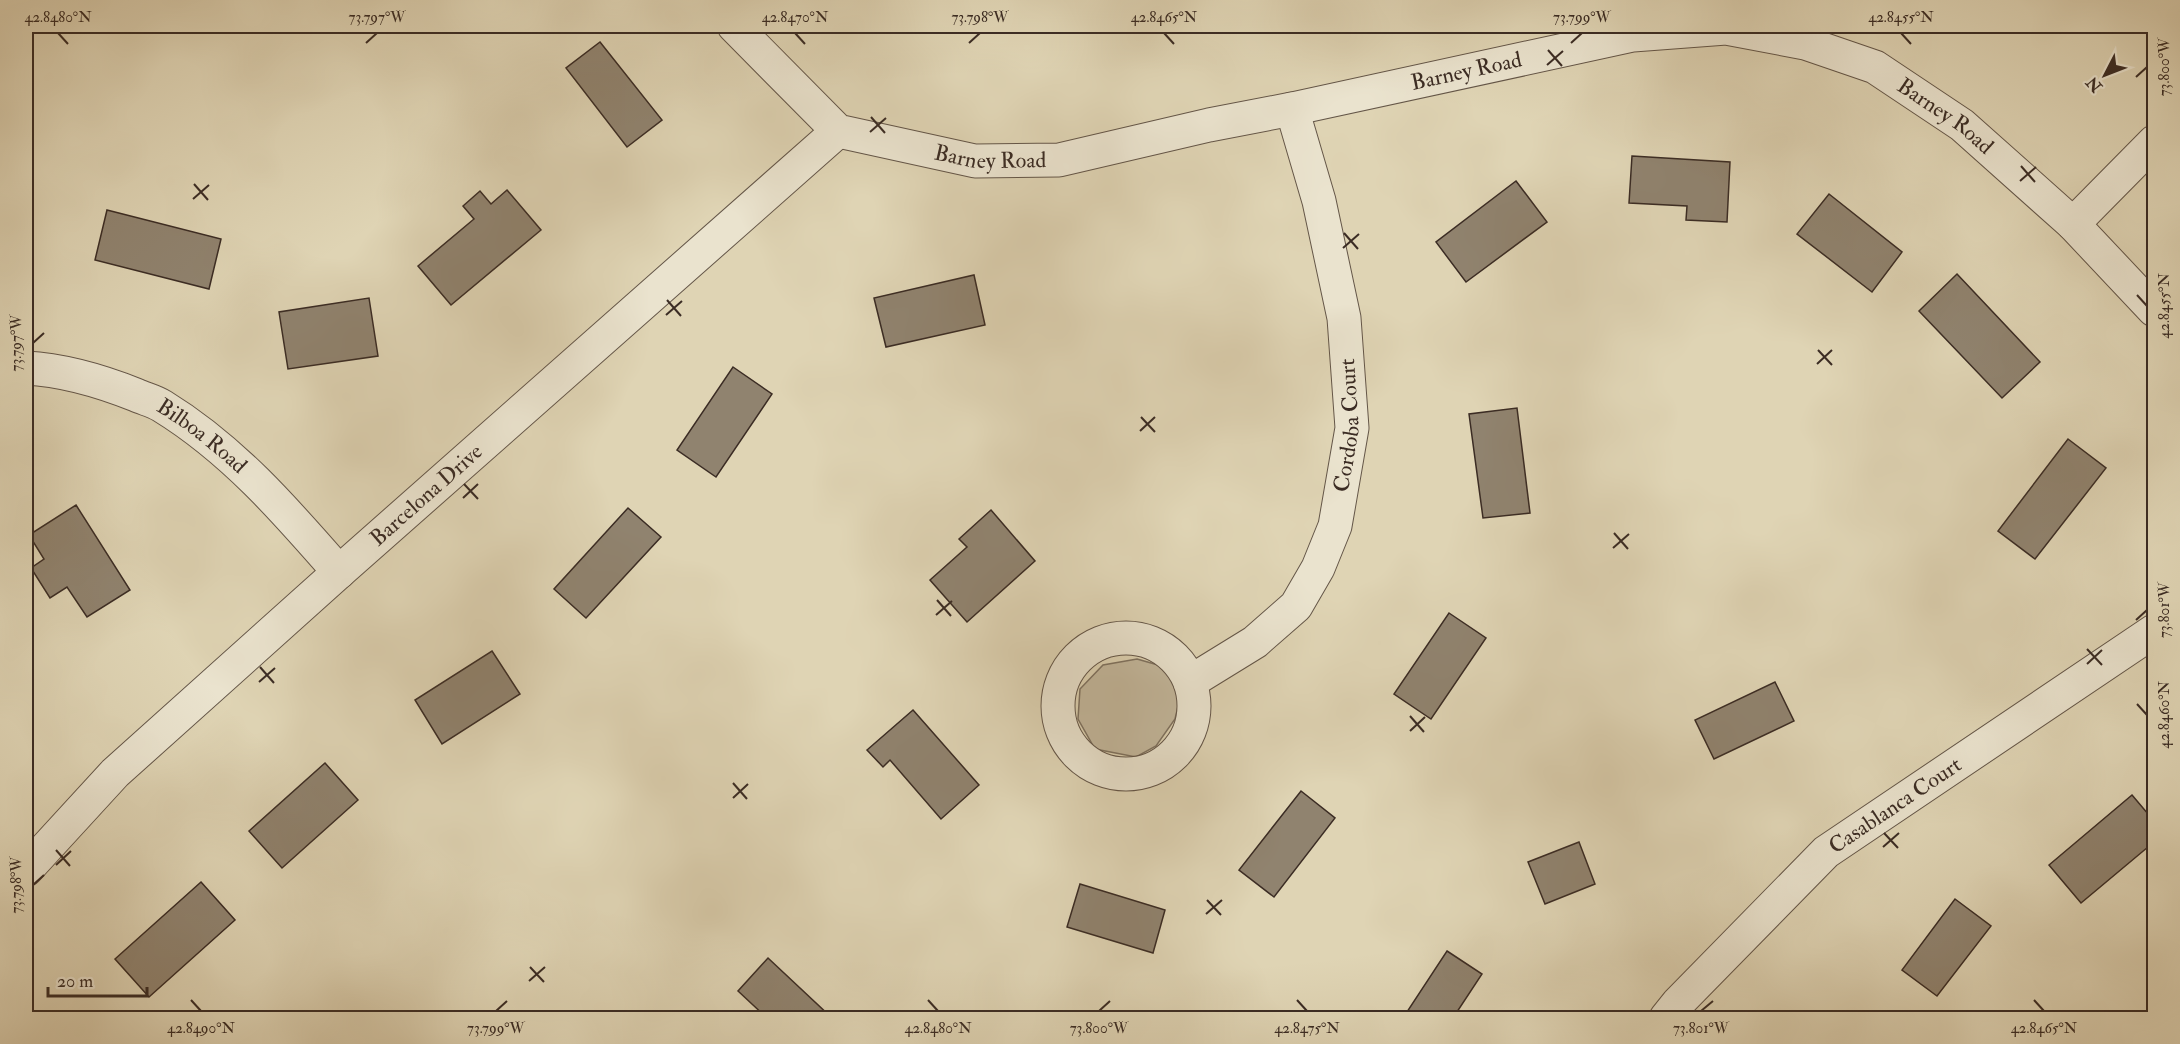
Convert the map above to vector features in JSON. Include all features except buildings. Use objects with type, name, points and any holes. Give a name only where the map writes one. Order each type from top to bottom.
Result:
[{"type":"street","points":[[734,26],[838,131]]},
{"type":"street","name":"Barney Road","points":[[838,131],[975,161],[1059,160],[1209,125],[1633,35],[1726,28],[1805,43],[1875,67],[1962,124],[2073,224],[2154,310]]},
{"type":"street","name":"Cordoba Court","points":[[1190,682],[1255,642],[1296,606],[1318,568],[1335,526],[1352,428],[1344,318],[1319,201],[1292,109]]},
{"type":"street","name":"Barcelona Drive","points":[[26,870],[115,773],[838,131]]},
{"type":"street","points":[[2073,224],[2154,142]]},
{"type":"street","name":"Bilboa Road","points":[[26,368],[54,370],[103,383],[160,405],[227,453],[284,508],[339,572]]},
{"type":"street","name":"Casablanca Court","points":[[1666,1018],[1826,852],[2154,631]]},
{"type":"street","points":[[1130,638],[1150,642],[1180,665],[1190,682],[1194,701],[1193,721],[1186,739],[1174,755],[1159,767],[1140,773],[1121,775],[1102,770],[1085,761],[1071,747],[1061,730],[1057,711],[1059,691],[1066,673],[1078,658],[1093,646],[1111,640],[1130,638]]},
{"type":"shaded area","points":[[1137,659],[1172,669],[1182,690],[1175,719],[1156,746],[1136,757],[1095,749],[1078,719],[1080,689],[1103,665]]}]
